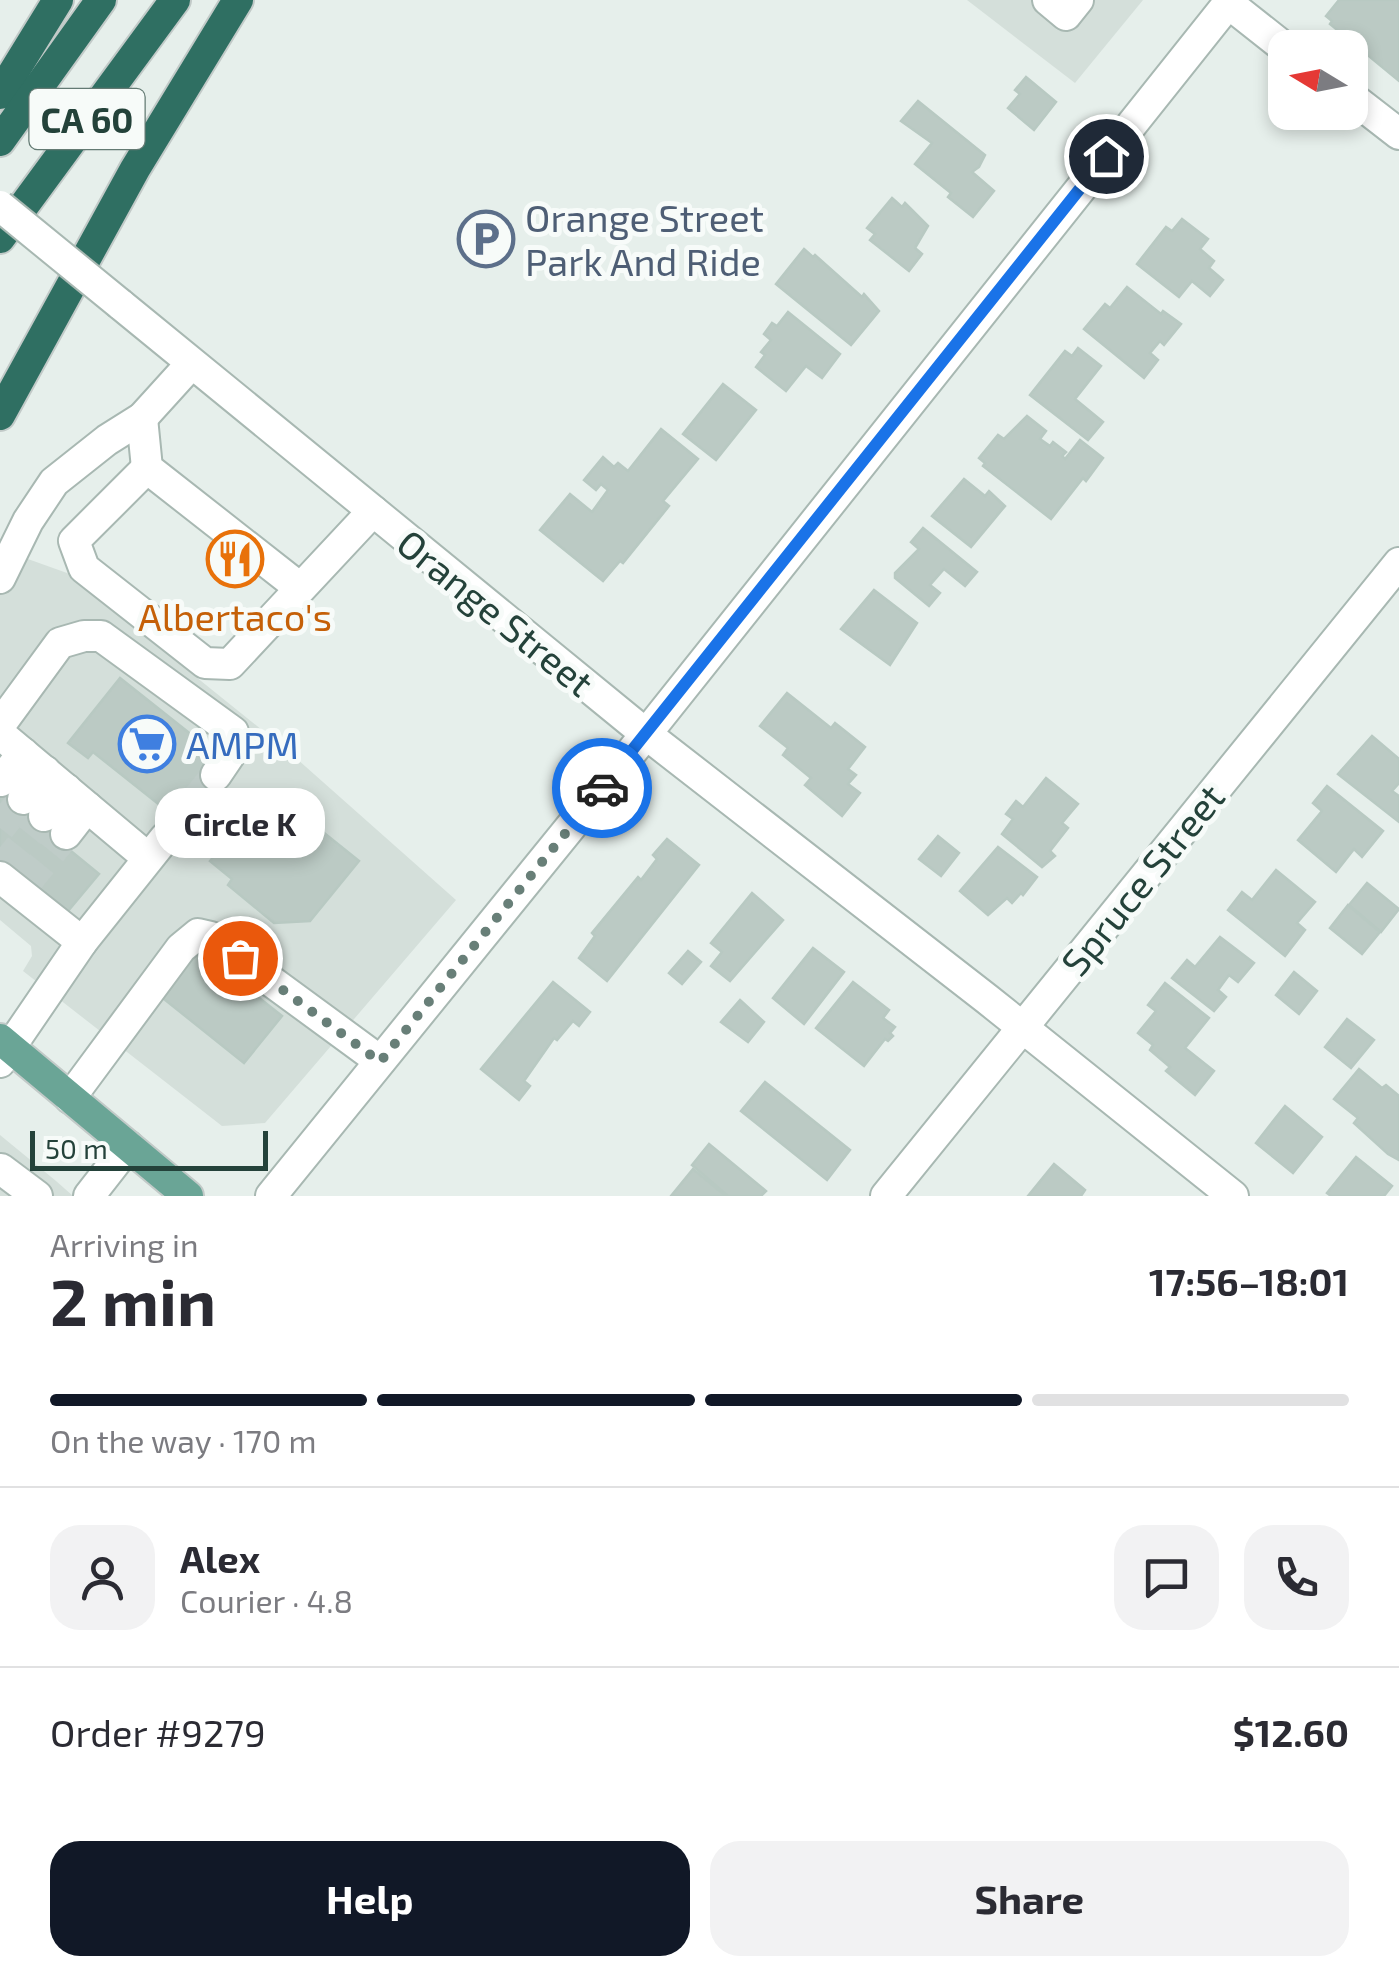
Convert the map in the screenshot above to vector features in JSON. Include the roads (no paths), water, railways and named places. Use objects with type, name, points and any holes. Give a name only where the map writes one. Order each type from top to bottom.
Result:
[{"type":"highway","points":[[0,94],[58,0]]},
{"type":"highway","name":"CA 60","points":[[0,141],[101,0]]},
{"type":"highway","name":"CA 60","points":[[0,238],[175,0]]},
{"type":"highway","points":[[0,416],[136,168],[238,0]]},
{"type":"main road","points":[[4,1050],[70,1098],[188,1196]]},
{"type":"street","points":[[1048,0],[1066,14],[1078,0]]},
{"type":"street","points":[[272,1196],[1229,2],[1268,34]]},
{"type":"street","points":[[1368,110],[1399,134]]},
{"type":"street","name":"Orange Street","points":[[0,206],[646,734],[1232,1196]]},
{"type":"street","points":[[0,578],[28,520],[54,482],[142,418],[192,364]]},
{"type":"street","points":[[142,418],[147,468],[300,588]]},
{"type":"street","points":[[147,468],[74,541],[84,568],[205,663],[230,664],[373,511]]},
{"type":"street","name":"Spruce Street","points":[[886,1196],[1399,562]]},
{"type":"street","points":[[34,808],[28,757],[60,643],[84,636],[101,636],[233,732],[235,748],[216,775]]},
{"type":"street","points":[[28,757],[34,808]]},
{"type":"street","points":[[4,1050],[156,848],[28,757]]},
{"type":"street","points":[[9,880],[82,942]]},
{"type":"street","points":[[70,1098],[181,948],[198,934],[212,937],[380,1062]]},
{"type":"street","points":[[89,1196],[128,1146]]},
{"type":"street","points":[[0,1169],[36,1196]]},
{"type":"tunnel","points":[[165,838],[216,775]]},
{"type":"tunnel","points":[[0,828],[23,799]]},
{"type":"tunnel","points":[[1,870],[44,816]]},
{"type":"tunnel","points":[[23,887],[66,834]]},
{"type":"place","name":"Orange Street Park And Ride","points":[[486,239]]},
{"type":"place","name":"Albertaco's","points":[[235,559]]},
{"type":"place","name":"AMPM","points":[[147,744]]},
{"type":"place","name":"Circle K","points":[[240,958]]}]
